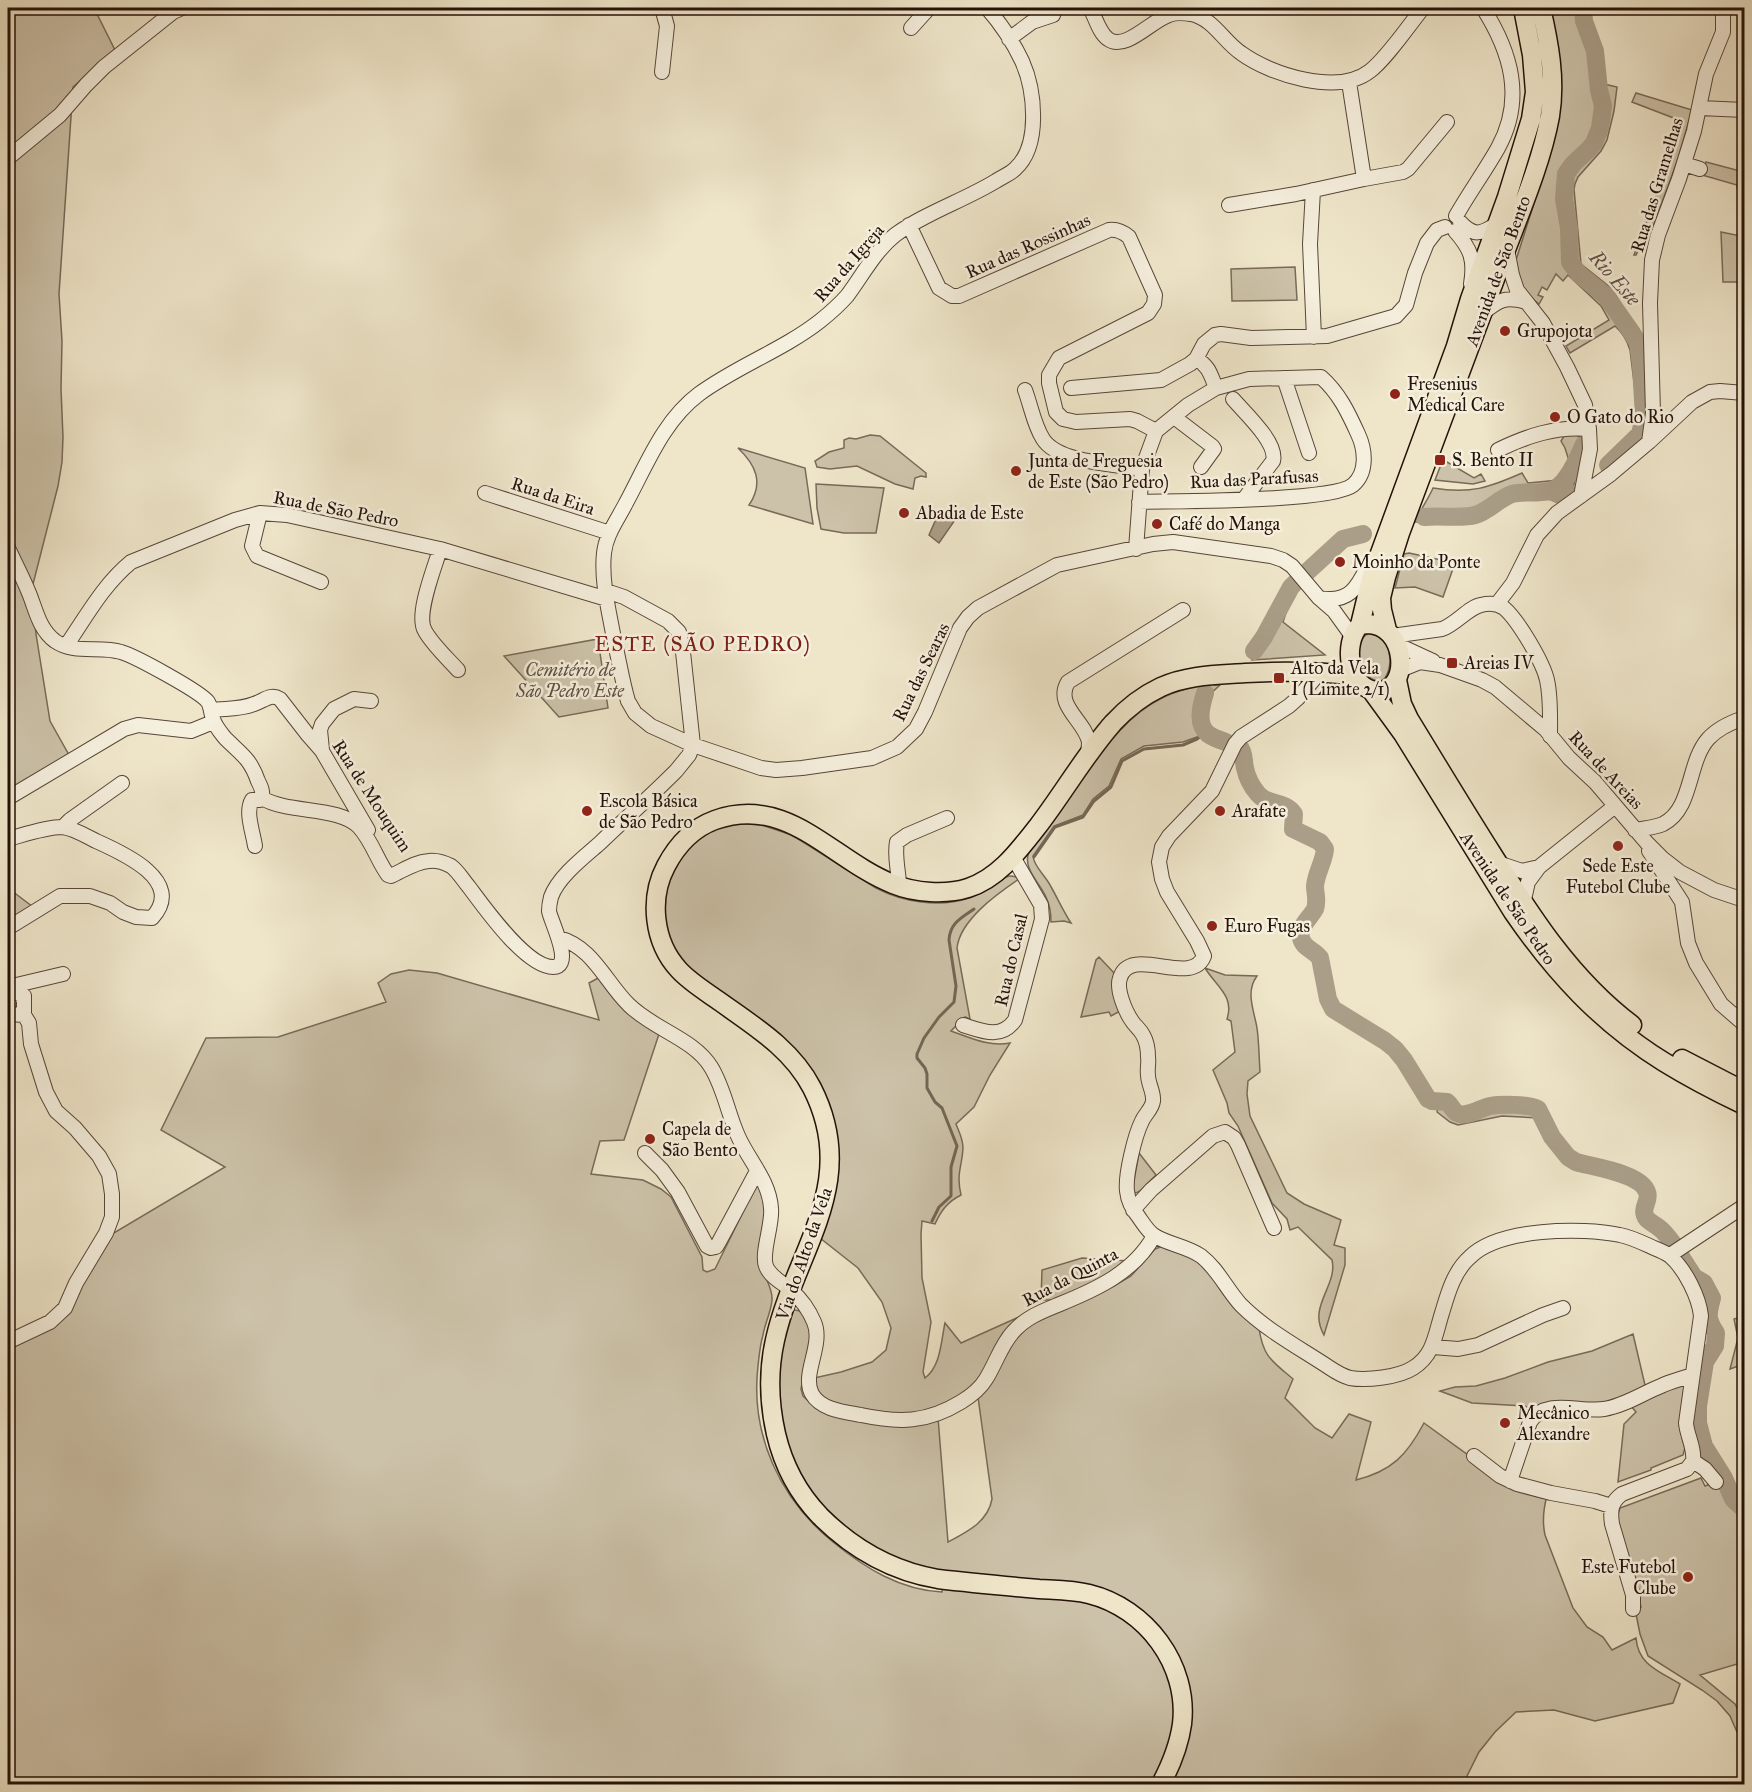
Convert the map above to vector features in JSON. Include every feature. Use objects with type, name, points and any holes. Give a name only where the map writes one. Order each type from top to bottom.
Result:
[{"type":"main road","name":"Avenida de São Bento","points":[[1353,637],[1391,521],[1456,346],[1531,119],[1535,92],[1532,55],[1523,8]]},
{"type":"main road","name":"Avenida de São Bento","points":[[1392,636],[1381,604],[1386,577],[1539,158],[1550,114],[1551,58],[1541,8]]},
{"type":"main road","points":[[1325,666],[1353,637],[1374,624],[1392,636]]},
{"type":"main road","name":"Avenida de São Pedro","points":[[1392,636],[1399,655],[1398,675],[1402,704],[1409,719],[1523,904],[1554,947],[1579,977],[1623,1018],[1673,1054],[1744,1093]]},
{"type":"main road","points":[[1353,637],[1351,663],[1356,676]]},
{"type":"main road","name":"Via do Alto da Vela","points":[[1161,1785],[1178,1746],[1182,1722],[1181,1695],[1170,1659],[1160,1642],[1128,1610],[1088,1594],[947,1580],[920,1576],[903,1570],[865,1553],[842,1537],[808,1502],[792,1477],[780,1449],[774,1423],[770,1398],[772,1356],[775,1340],[828,1189],[831,1166],[825,1123],[818,1100],[809,1082],[800,1067],[787,1053],[698,987],[674,965],[659,931],[655,908],[665,867],[682,842],[701,826],[730,815],[755,814],[780,819],[804,829],[871,873],[899,886],[914,890],[941,892],[968,888],[987,879],[1013,857],[1052,807],[1092,738],[1158,688],[1173,682],[1216,674],[1294,671],[1325,666],[1356,676]]},
{"type":"main road","points":[[1371,690],[1384,690],[1398,675]]},
{"type":"main road","name":"Avenida de São Pedro","points":[[1356,676],[1371,690],[1398,726],[1519,920],[1569,985],[1598,1014],[1655,1056],[1702,1084],[1744,1093]]},
{"type":"street","points":[[8,158],[60,115],[104,67],[173,12],[182,8]]},
{"type":"street","points":[[662,8],[667,26],[662,72]]},
{"type":"street","points":[[911,28],[929,8]]},
{"type":"street","name":"Rua da Igreja","points":[[606,595],[604,558],[607,538],[659,440],[685,405],[711,386],[773,352],[819,322],[840,304],[877,254],[893,237],[909,225],[974,194],[1015,169],[1028,151],[1034,126],[1032,98],[1023,63],[1002,26],[987,8]]},
{"type":"street","points":[[1009,39],[1032,22],[1053,15],[1055,8]]},
{"type":"street","points":[[1090,8],[1104,35],[1113,41],[1126,41],[1171,14],[1191,14],[1200,16],[1212,24],[1239,52],[1258,64],[1283,74],[1336,83],[1356,80],[1373,69],[1423,8]]},
{"type":"street","points":[[1071,388],[1161,380],[1196,359],[1204,344],[1215,335],[1251,338],[1327,336],[1396,316],[1406,305],[1426,243],[1437,230],[1454,224],[1499,146],[1512,103],[1513,79],[1508,56],[1483,8]]},
{"type":"street","name":"Rua das Gramelhas","points":[[1649,442],[1653,413],[1650,274],[1656,241],[1684,164],[1700,108],[1706,74],[1723,32],[1724,8]]},
{"type":"street","points":[[1349,82],[1364,179]]},
{"type":"street","points":[[1700,108],[1744,110]]},
{"type":"street","points":[[1229,205],[1403,172],[1448,122]]},
{"type":"street","points":[[1684,164],[1700,169]]},
{"type":"street","points":[[1313,190],[1310,244],[1314,337]]},
{"type":"street","points":[[1454,224],[1476,233],[1497,224]]},
{"type":"street","points":[[1454,224],[1472,258],[1470,299]]},
{"type":"street","name":"Rua das Rossinhas","points":[[909,225],[939,288],[952,296],[959,296],[1108,230],[1114,229],[1125,233],[1129,237],[1155,295],[1154,304],[1148,313],[1059,358],[1049,375],[1049,383],[1056,412],[1063,419],[1076,422],[1130,419],[1156,431]]},
{"type":"street","points":[[1507,247],[1517,290],[1538,314],[1585,405],[1590,449],[1581,496]]},
{"type":"street","points":[[1483,313],[1494,304],[1506,299],[1526,302]]},
{"type":"street","points":[[1196,359],[1210,370],[1216,388]]},
{"type":"street","name":"Rua das Parafusas","points":[[1139,502],[1277,498],[1332,493],[1352,486],[1360,477],[1364,462],[1362,442],[1343,403],[1333,387],[1321,377],[1249,379],[1216,388],[1188,405],[1156,431]]},
{"type":"street","points":[[1284,378],[1309,453]]},
{"type":"street","points":[[1025,390],[1041,437],[1055,451],[1075,458],[1142,469]]},
{"type":"street","points":[[1497,604],[1513,583],[1537,535],[1557,513],[1611,474],[1701,396],[1720,391],[1744,393]]},
{"type":"street","points":[[1233,399],[1265,436],[1275,455],[1273,461],[1244,499]]},
{"type":"street","points":[[1653,413],[1660,421],[1667,424]]},
{"type":"street","points":[[1173,417],[1214,449],[1201,467]]},
{"type":"street","points":[[1497,450],[1539,433],[1564,428],[1589,429]]},
{"type":"street","points":[[1136,549],[1142,469],[1156,431]]},
{"type":"street","name":"Rua da Eira","points":[[485,493],[610,533]]},
{"type":"street","points":[[260,513],[252,546],[257,555],[321,582]]},
{"type":"street","name":"Rua de São Pedro","points":[[66,646],[105,587],[119,571],[131,562],[235,520],[260,513],[319,520],[440,549],[606,595],[624,597],[668,621],[679,632],[693,745]]},
{"type":"street","points":[[1319,598],[1332,600],[1354,590],[1391,521]]},
{"type":"street","name":"Rua das Searas","points":[[606,595],[624,689],[632,707],[642,720],[693,745],[748,765],[776,770],[872,758],[897,747],[916,729],[960,628],[968,617],[978,608],[1057,565],[1153,544],[1173,542],[1271,556],[1292,566],[1319,598],[1334,611],[1352,619],[1353,637]]},
{"type":"street","points":[[8,548],[41,625],[56,642],[86,650],[120,651],[139,659],[208,701],[212,716],[224,737],[250,761],[263,791],[262,798]]},
{"type":"street","points":[[440,549],[421,621],[424,631],[458,670]]},
{"type":"street","points":[[1392,636],[1442,629],[1477,606],[1497,604],[1517,625],[1543,666],[1547,680],[1550,736]]},
{"type":"street","points":[[1092,738],[1067,705],[1064,692],[1068,682],[1183,610]]},
{"type":"street","name":"Rua de Areias","points":[[1392,636],[1440,665]]},
{"type":"street","name":"Rua de Areias","points":[[1398,675],[1420,662],[1440,665],[1495,687],[1545,730],[1662,858],[1699,883],[1744,900]]},
{"type":"street","points":[[1325,666],[1289,706],[1245,733],[1237,741],[1212,791],[1169,836],[1160,854],[1159,870],[1167,892],[1197,940],[1204,956],[1200,963],[1192,968],[1135,965],[1125,970],[1120,978],[1121,991],[1128,1013],[1143,1034],[1148,1048],[1148,1075],[1153,1099],[1152,1107],[1144,1116],[1138,1130],[1128,1175],[1127,1195],[1133,1210],[1154,1236],[1193,1251],[1202,1257],[1240,1304],[1264,1326],[1341,1375],[1351,1378],[1405,1372],[1422,1361],[1433,1347],[1442,1313],[1457,1273],[1471,1256],[1488,1245],[1534,1232],[1607,1233],[1622,1235],[1670,1256],[1683,1273],[1700,1304],[1701,1328],[1686,1423],[1693,1450],[1693,1461],[1687,1468],[1622,1494],[1611,1506],[1612,1524],[1633,1594],[1633,1609]]},
{"type":"street","name":"Rua de Mouquim","points":[[212,716],[259,703],[270,696],[280,699],[322,751],[387,859],[398,868],[405,868]]},
{"type":"street","points":[[322,751],[320,730],[334,709],[354,699],[370,700]]},
{"type":"street","points":[[8,798],[124,729],[138,725],[191,731],[212,716]]},
{"type":"street","points":[[1635,830],[1663,824],[1675,815],[1683,801],[1696,760],[1705,743],[1718,731],[1744,718]]},
{"type":"street","points":[[262,798],[282,806],[338,816],[357,825],[368,839],[388,875],[395,875],[405,868],[430,861],[453,867],[495,921],[521,949],[531,958],[553,967],[558,966],[561,962],[562,952],[549,912],[555,889],[576,865],[676,771],[693,745]]},
{"type":"street","points":[[63,827],[122,783]]},
{"type":"street","points":[[255,846],[249,809],[252,800],[262,798]]},
{"type":"street","points":[[1523,904],[1528,882],[1539,867],[1615,806]]},
{"type":"street","points":[[899,886],[895,850],[897,842],[947,818]]},
{"type":"street","points":[[8,839],[63,827],[81,833],[124,853],[144,867],[162,892],[160,909],[152,918],[136,917],[110,903],[90,897],[60,896],[8,928]]},
{"type":"street","points":[[1647,843],[1649,853],[1682,902],[1688,943],[1696,963],[1723,1006],[1744,1024]]},
{"type":"street","name":"Rua do Casal","points":[[963,1025],[995,1034],[1007,1029],[1015,1020],[1042,919],[1041,905],[1013,857]]},
{"type":"street","points":[[1498,863],[1522,871],[1539,867]]},
{"type":"street","name":"Rua da Quinta","points":[[559,938],[568,940],[597,964],[632,1008],[706,1058],[718,1081],[738,1136],[764,1180],[770,1196],[771,1225],[765,1265],[808,1310],[817,1330],[817,1342],[810,1373],[810,1390],[819,1402],[828,1407],[881,1419],[912,1420],[940,1413],[976,1392],[987,1378],[1004,1344],[1016,1328],[1038,1313],[1101,1285],[1122,1272],[1140,1257],[1154,1236]]},
{"type":"street","points":[[8,988],[63,974]]},
{"type":"street","points":[[8,988],[24,996],[24,1015],[29,1023],[31,1044],[46,1092],[56,1111],[93,1149],[109,1174],[112,1194],[112,1217],[106,1233],[76,1283],[65,1308],[50,1322],[8,1340]]},
{"type":"street","points":[[8,1014],[24,1015]]},
{"type":"street","points":[[1133,1210],[1151,1190],[1204,1144],[1218,1133],[1225,1132],[1238,1144],[1274,1228]]},
{"type":"street","points":[[645,1153],[662,1170],[678,1192],[707,1246],[711,1248],[716,1247],[719,1242],[757,1171]]},
{"type":"street","points":[[1670,1256],[1744,1206]]},
{"type":"street","points":[[1433,1347],[1458,1349],[1478,1345],[1563,1308]]},
{"type":"street","points":[[1510,1481],[1533,1416],[1548,1409],[1613,1407],[1692,1375]]},
{"type":"street","points":[[1474,1456],[1510,1481],[1611,1506]]},
{"type":"street","points":[[1693,1461],[1705,1469],[1716,1482]]},
{"type":"green space","points":[[8,8],[94,8],[115,50],[73,87],[59,294],[62,341],[62,462],[32,588],[36,634],[50,721],[69,755],[8,791]]},
{"type":"green space","points":[[1549,8],[1580,8],[1594,60],[1600,108],[1598,126],[1592,142],[1566,166],[1561,181],[1568,233],[1569,265],[1576,275],[1606,299],[1634,344],[1636,353],[1640,406],[1637,433],[1622,451],[1603,465],[1603,461],[1630,436],[1637,423],[1638,415],[1628,343],[1615,326],[1570,353],[1566,346],[1609,320],[1601,306],[1568,275],[1563,281],[1556,274],[1547,290],[1542,287],[1538,295],[1543,297],[1539,304],[1519,283],[1516,260],[1551,150]]},
{"type":"green space","points":[[1604,84],[1617,87],[1607,140],[1601,151],[1578,177],[1574,189],[1581,264],[1611,288],[1620,302],[1615,306],[1603,290],[1579,271],[1572,261],[1567,191],[1569,173],[1596,143],[1602,128],[1605,104]]},
{"type":"green space","points":[[1636,93],[1692,110],[1678,159],[1644,251],[1638,251],[1634,255],[1684,122],[1632,102]]},
{"type":"green space","points":[[1706,162],[1744,172],[1744,189],[1702,175]]},
{"type":"green space","points":[[1721,232],[1741,236],[1742,282],[1723,282]]},
{"type":"green space","points":[[1295,267],[1297,300],[1232,301],[1231,269]]},
{"type":"green space","points":[[1567,431],[1580,437],[1584,442],[1584,449],[1570,496],[1560,504],[1554,498],[1510,499],[1485,514],[1481,520],[1416,522],[1433,488],[1469,490],[1499,483],[1522,473],[1528,483],[1559,480],[1570,464],[1561,441]]},
{"type":"green space","points":[[870,435],[880,436],[926,473],[926,477],[915,478],[913,489],[895,484],[857,466],[830,469],[817,467],[815,461],[829,452],[844,448],[844,440]]},
{"type":"green space","points":[[738,448],[805,468],[813,524],[749,505],[756,489],[756,475],[749,461]]},
{"type":"green space","points":[[1440,458],[1474,478],[1481,474],[1485,481],[1473,484],[1435,480],[1440,467]]},
{"type":"green space","points":[[816,484],[884,488],[876,533],[844,533],[821,529]]},
{"type":"green space","points":[[1409,553],[1455,563],[1443,597],[1415,587],[1395,588],[1404,554]]},
{"type":"green space","points":[[1297,585],[1300,587],[1288,607],[1283,622],[1325,655],[1252,660],[1268,638]]},
{"type":"green space","points":[[1369,633],[1384,640],[1389,652],[1390,665],[1382,681],[1367,676],[1359,662],[1359,645]]},
{"type":"green space","name":"Cemitério de São Pedro Este","points":[[598,639],[608,708],[559,717],[504,656]]},
{"type":"green space","points":[[1213,683],[1220,685],[1209,695],[1203,692],[1198,707],[1199,722],[1204,732],[1183,742],[1144,746],[1121,759],[1109,786],[1093,799],[1083,815],[1054,826],[1033,856],[1035,864],[1048,881],[1071,923],[1051,922],[1047,900],[1028,864],[1029,852],[1105,748],[1124,726],[1160,699],[1173,693]]},
{"type":"green space","points":[[736,823],[761,825],[792,835],[876,888],[909,900],[934,903],[957,901],[978,894],[1006,877],[1013,876],[1019,879],[972,918],[957,948],[970,1019],[965,1017],[951,1031],[987,1043],[1010,1043],[974,1107],[956,1124],[963,1145],[959,1175],[961,1195],[945,1207],[935,1224],[922,1221],[922,1278],[931,1322],[923,1372],[925,1378],[937,1360],[945,1323],[961,1343],[1041,1307],[977,1385],[941,1408],[907,1417],[827,1402],[820,1397],[814,1378],[872,1362],[886,1350],[891,1328],[882,1302],[858,1268],[820,1238],[834,1197],[837,1174],[837,1152],[828,1106],[681,960],[669,938],[663,910],[667,885],[685,850],[703,834]]},
{"type":"green space","points":[[8,888],[33,907],[8,926]]},
{"type":"green space","points":[[1099,957],[1116,975],[1122,1010],[1111,1016],[1109,1012],[1081,1017],[1096,960]]},
{"type":"green space","points":[[1205,968],[1225,975],[1257,976],[1253,982],[1251,995],[1258,1033],[1260,1072],[1248,1081],[1250,1116],[1287,1193],[1304,1204],[1341,1220],[1334,1245],[1345,1248],[1345,1265],[1324,1335],[1319,1315],[1331,1279],[1332,1260],[1298,1227],[1290,1230],[1287,1219],[1272,1203],[1238,1126],[1229,1113],[1213,1070],[1235,1052],[1231,1021],[1227,1019],[1229,1011],[1226,997]]},
{"type":"green space","points":[[409,970],[437,973],[599,1020],[589,983],[600,977],[625,1011],[659,1034],[624,1140],[600,1141],[591,1174],[643,1180],[671,1197],[702,1257],[703,1270],[707,1272],[715,1269],[755,1183],[758,1185],[765,1214],[763,1270],[772,1295],[758,1366],[759,1417],[764,1441],[784,1486],[798,1506],[833,1542],[870,1569],[912,1587],[942,1592],[945,1572],[894,1557],[847,1530],[827,1512],[810,1491],[796,1468],[786,1440],[778,1395],[783,1339],[787,1322],[794,1310],[805,1316],[811,1331],[801,1389],[803,1396],[814,1406],[938,1418],[948,1542],[976,1525],[990,1507],[992,1499],[978,1397],[1009,1345],[1033,1322],[1114,1286],[1131,1276],[1155,1249],[1163,1246],[1198,1258],[1259,1328],[1263,1346],[1270,1358],[1293,1379],[1285,1398],[1315,1428],[1332,1438],[1349,1414],[1371,1422],[1356,1480],[1379,1472],[1397,1460],[1405,1453],[1424,1423],[1471,1457],[1547,1496],[1543,1516],[1545,1535],[1573,1608],[1587,1627],[1603,1637],[1612,1650],[1636,1638],[1645,1661],[1680,1684],[1673,1703],[1595,1721],[1554,1710],[1516,1712],[1495,1732],[1479,1752],[1463,1784],[8,1784],[8,1346],[57,1319],[112,1234],[225,1167],[161,1130],[206,1038],[278,1037],[386,1002],[378,983],[391,974]]},
{"type":"green space","points":[[1438,1104],[1447,1106],[1457,1117],[1498,1108],[1529,1108],[1535,1110],[1539,1118],[1502,1116],[1458,1125],[1437,1112]]},
{"type":"green space","points":[[1139,1153],[1156,1175],[1136,1193],[1133,1191],[1133,1186]]},
{"type":"green space","points":[[1082,1258],[1130,1261],[1117,1271],[1055,1300],[1041,1300],[1042,1270]]},
{"type":"green space","points":[[1738,1318],[1744,1337],[1744,1364],[1730,1369],[1738,1338],[1734,1319]]},
{"type":"green space","points":[[1633,1334],[1645,1385],[1615,1404],[1535,1411],[1525,1406],[1472,1403],[1440,1391],[1455,1387],[1476,1386],[1505,1378],[1548,1362],[1592,1351]]},
{"type":"green space","points":[[1683,1384],[1685,1386],[1681,1425],[1685,1448],[1683,1455],[1618,1482],[1624,1424],[1636,1412],[1631,1406]]},
{"type":"green space","name":"Este Futebol Clube","points":[[1701,1478],[1705,1486],[1721,1480],[1731,1501],[1744,1513],[1744,1662],[1700,1675],[1735,1704],[1744,1722],[1744,1748],[1730,1716],[1717,1701],[1648,1656],[1640,1634],[1635,1609],[1641,1607],[1616,1520],[1620,1508]]},
{"type":"shaded area","points":[[940,510],[955,520],[939,543],[929,535]]},
{"type":"waterway","name":"Rio Este","points":[[1583,8],[1584,21],[1595,51],[1603,106],[1600,128],[1594,143],[1566,174],[1564,199],[1569,228],[1570,262],[1579,274],[1606,296],[1638,343],[1644,417],[1640,434],[1608,465]]},
{"type":"waterway","name":"Rio Este","points":[[1424,517],[1475,515],[1512,494],[1555,489],[1571,472],[1584,444]]},
{"type":"waterway","points":[[1551,491],[1564,497],[1571,494]]},
{"type":"waterway","name":"Rio Este","points":[[1307,572],[1343,539],[1363,534]]},
{"type":"waterway","name":"Rio Este","points":[[1254,651],[1295,583]]},
{"type":"waterway","name":"Rio Este","points":[[1205,693],[1201,709],[1204,730],[1226,742]]},
{"type":"waterway","points":[[1034,857],[1055,827],[1083,817],[1094,801],[1111,787],[1122,761],[1144,749],[1183,745],[1206,732]]},
{"type":"waterway","name":"Rio Este","points":[[1239,746],[1247,775],[1258,794],[1290,810],[1294,814],[1293,829],[1320,842],[1325,849],[1315,886],[1315,909],[1303,926],[1301,938],[1304,944],[1320,958],[1328,999],[1333,1009],[1395,1049],[1428,1099],[1432,1101],[1447,1102],[1461,1114],[1501,1105],[1521,1105],[1538,1109],[1552,1137],[1568,1157],[1576,1162],[1626,1175],[1643,1185],[1648,1195],[1645,1215],[1663,1231],[1674,1245]]},
{"type":"waterway","points":[[932,1221],[939,1207],[951,1196],[951,1167],[957,1146],[942,1108],[935,1102],[927,1088],[927,1074],[917,1054],[924,1038],[939,1017],[954,1002],[956,986],[950,934],[957,921],[974,909]]},
{"type":"waterway","name":"Rio Este","points":[[1680,1255],[1694,1277],[1704,1283],[1712,1298],[1709,1316],[1716,1333],[1715,1346],[1705,1362],[1698,1406],[1698,1423],[1704,1446],[1724,1478],[1733,1499],[1744,1509]]},
{"type":"place","name":"Grupojota","points":[[1505,331]]},
{"type":"place","name":"Fresenius Medical Care","points":[[1395,394]]},
{"type":"place","name":"O Gato do Rio","points":[[1555,417]]},
{"type":"place","name":"S. Bento II","points":[[1440,460]]},
{"type":"place","name":"Junta de Freguesia de Este (São Pedro)","points":[[1016,471]]},
{"type":"place","name":"Abadia de Este","points":[[904,513]]},
{"type":"place","name":"Café do Manga","points":[[1157,524]]},
{"type":"place","name":"Moinho da Ponte","points":[[1340,562]]},
{"type":"place","name":"Areias IV","points":[[1452,663]]},
{"type":"place","name":"Alto da Vela I (Limite 2/1)","points":[[1279,678]]},
{"type":"place","name":"Escola Básica de São Pedro","points":[[587,811]]},
{"type":"place","name":"Arafate","points":[[1220,811]]},
{"type":"place","name":"Sede Este Futebol Clube","points":[[1618,846]]},
{"type":"place","name":"Euro Fugas","points":[[1212,926]]},
{"type":"place","name":"Capela de São Bento","points":[[650,1139]]},
{"type":"place","name":"Mecânico Alexandre","points":[[1505,1423]]},
{"type":"place","name":"Este Futebol Clube","points":[[1688,1577]]},
{"type":"district","name":"ESTE (SÃO PEDRO)","points":[[703,644]]}]
